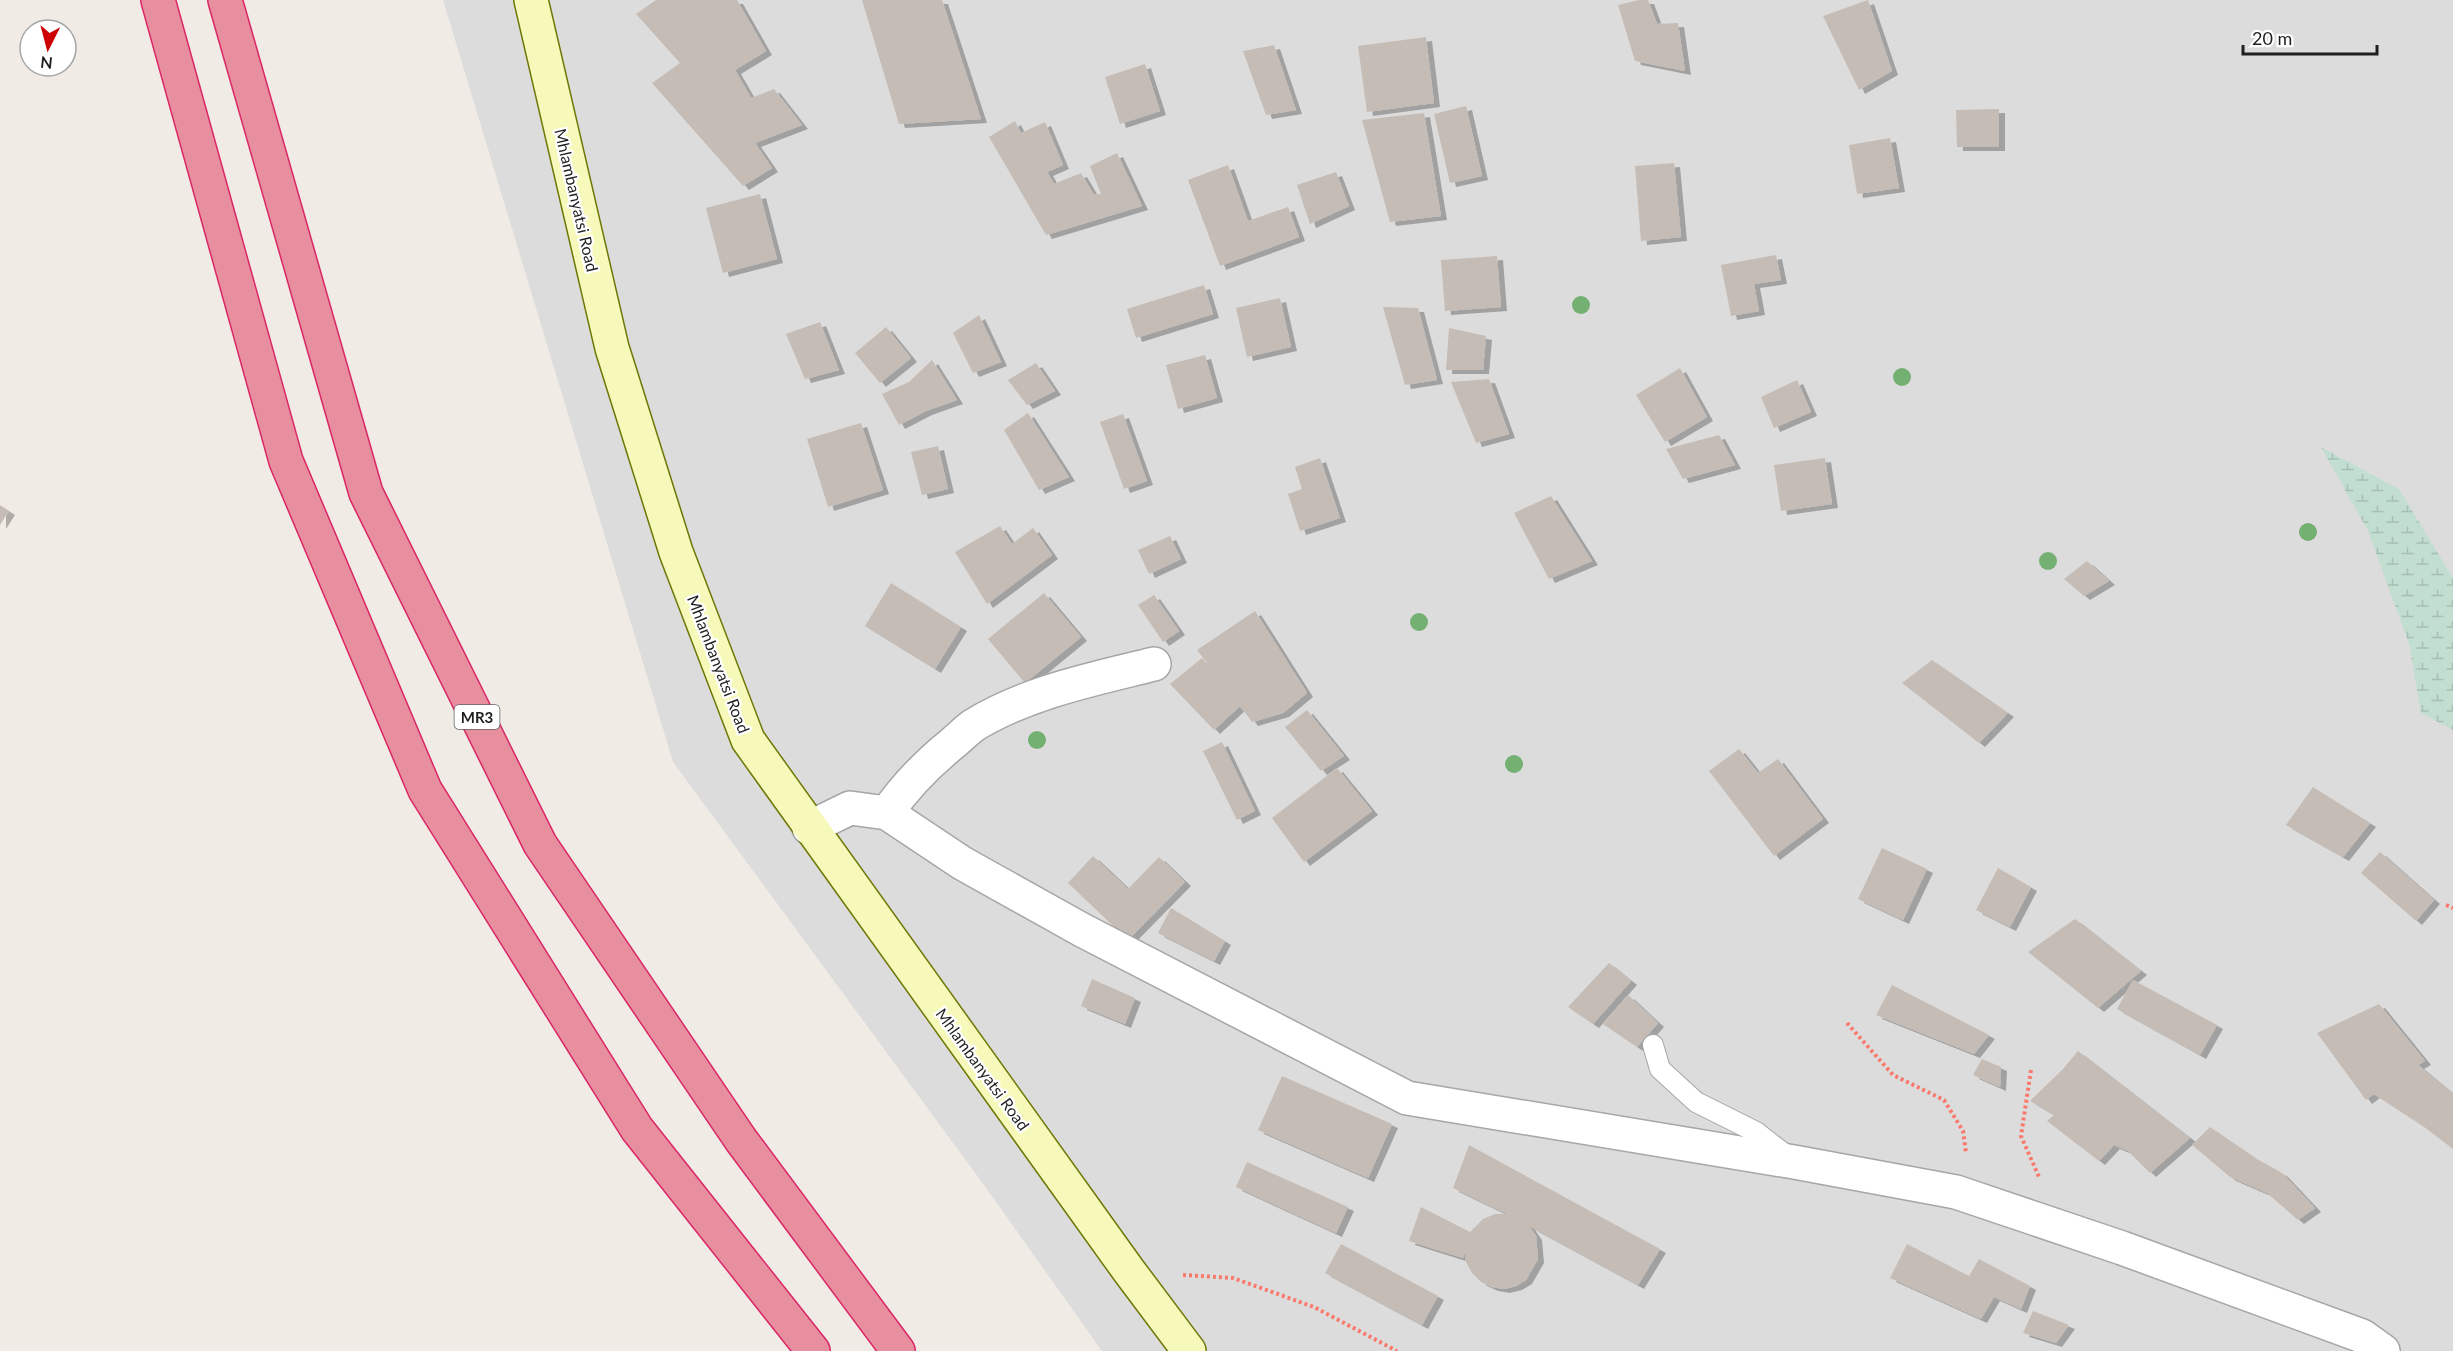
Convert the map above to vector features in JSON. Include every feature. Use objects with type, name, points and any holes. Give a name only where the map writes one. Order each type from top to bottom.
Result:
[{"type":"highway","points":[[158,0],[286,461],[425,790],[637,1129],[813,1351]]},
{"type":"highway","name":"MR3","points":[[225,0],[366,493],[535,834],[741,1140],[898,1351]]},
{"type":"main road","name":"Mhlambanyatsi Road","points":[[531,0],[612,348],[676,552],[748,740],[809,828],[1189,1351]]},
{"type":"street","points":[[887,813],[921,770],[974,725],[1022,702],[1080,683],[1154,664]]},
{"type":"street","points":[[809,828],[850,808],[887,813],[962,863],[1082,930],[1407,1098],[1794,1162],[1956,1192],[2072,1231],[2362,1336],[2384,1351]]},
{"type":"lane","points":[[1653,1045],[1660,1070],[1696,1102],[1756,1132],[1794,1162]]},
{"type":"path","points":[[2446,905],[2453,908]]},
{"type":"path","points":[[1847,1023],[1893,1075],[1944,1100],[1963,1131],[1968,1167],[1985,1201]]},
{"type":"path","points":[[2031,1070],[2021,1136],[2041,1181],[2072,1231]]},
{"type":"path","points":[[1129,1271],[1233,1278],[1314,1307],[1397,1351]]},
{"type":"shaded area","points":[[443,0],[2453,0],[2453,1351],[1102,1351],[984,1185],[673,762]]},
{"type":"green space","points":[[2321,447],[2399,489],[2453,578],[2453,730],[2421,713],[2409,644],[2368,531]]},
{"type":"building","points":[[656,0],[737,0],[766,51],[735,70],[751,98],[774,89],[802,125],[755,143],[772,168],[743,186],[652,83],[680,63],[636,14]]},
{"type":"building","points":[[862,0],[942,0],[981,119],[899,124]]},
{"type":"building","points":[[1648,0],[1657,24],[1678,23],[1685,71],[1635,61],[1618,5]]},
{"type":"building","points":[[1868,0],[1892,71],[1859,90],[1823,16]]},
{"type":"building","points":[[1426,37],[1434,103],[1367,112],[1358,46]]},
{"type":"building","points":[[1274,45],[1296,110],[1266,115],[1243,51]]},
{"type":"building","points":[[1145,64],[1160,111],[1120,124],[1105,77]]},
{"type":"building","points":[[1466,106],[1482,176],[1450,183],[1434,114]]},
{"type":"building","points":[[1999,109],[1999,147],[1957,147],[1956,110]]},
{"type":"building","points":[[1424,113],[1441,216],[1390,222],[1362,120]]},
{"type":"building","points":[[1015,121],[1021,133],[1045,122],[1063,165],[1047,172],[1054,184],[1081,173],[1094,195],[1101,194],[1090,166],[1117,153],[1142,206],[1046,235],[989,137]]},
{"type":"building","points":[[1890,138],[1899,188],[1857,194],[1849,145]]},
{"type":"building","points":[[1674,163],[1681,237],[1641,241],[1635,166]]},
{"type":"building","points":[[1228,165],[1248,221],[1288,207],[1299,237],[1220,266],[1188,180]]},
{"type":"building","points":[[1336,172],[1349,206],[1310,224],[1297,185]]},
{"type":"building","points":[[760,194],[777,259],[723,273],[706,208]]},
{"type":"building","points":[[1776,255],[1781,280],[1754,284],[1759,311],[1731,316],[1721,265]]},
{"type":"building","points":[[1497,256],[1501,307],[1445,311],[1441,260]]},
{"type":"building","points":[[1204,285],[1213,314],[1136,338],[1127,309]]},
{"type":"building","points":[[1280,298],[1291,347],[1247,357],[1236,308]]},
{"type":"building","points":[[1383,307],[1418,308],[1437,380],[1405,385]]},
{"type":"building","points":[[979,315],[1001,362],[973,373],[953,333]]},
{"type":"building","points":[[820,322],[839,370],[805,379],[786,334]]},
{"type":"building","points":[[886,327],[911,358],[880,383],[855,353]]},
{"type":"building","points":[[1449,328],[1486,336],[1483,370],[1446,370]]},
{"type":"building","points":[[1205,355],[1217,398],[1178,409],[1166,365]]},
{"type":"building","points":[[932,360],[957,400],[926,411],[899,425],[882,394],[909,382]]},
{"type":"building","points":[[1036,363],[1055,391],[1027,405],[1008,380]]},
{"type":"building","points":[[1680,368],[1707,417],[1665,442],[1636,395]]},
{"type":"building","points":[[1489,379],[1509,434],[1476,443],[1451,382]]},
{"type":"building","points":[[1797,380],[1811,412],[1774,428],[1761,397]]},
{"type":"building","points":[[1028,413],[1069,477],[1039,490],[1004,430]]},
{"type":"building","points":[[1123,414],[1147,481],[1124,489],[1100,422]]},
{"type":"building","points":[[861,423],[883,490],[828,507],[807,439]]},
{"type":"building","points":[[1719,435],[1735,465],[1683,479],[1666,449]]},
{"type":"building","points":[[938,446],[948,489],[922,495],[911,452]]},
{"type":"building","points":[[1320,458],[1340,518],[1300,531],[1288,494],[1302,489],[1295,467]]},
{"type":"building","points":[[1825,458],[1832,504],[1781,511],[1774,465]]},
{"type":"building","points":[[1551,496],[1592,561],[1549,579],[1514,513]]},
{"type":"building","points":[[0,505],[9,511],[0,525]]},
{"type":"building","points":[[1000,526],[1012,544],[1033,528],[1052,555],[987,604],[955,552]]},
{"type":"building","points":[[1170,536],[1181,559],[1149,574],[1138,550]]},
{"type":"building","points":[[2087,561],[2109,581],[2084,596],[2064,579]]},
{"type":"building","points":[[891,583],[961,627],[935,669],[865,626]]},
{"type":"building","points":[[1044,593],[1081,637],[1025,683],[988,639]]},
{"type":"building","points":[[1154,595],[1179,631],[1163,642],[1138,605]]},
{"type":"building","points":[[1255,611],[1307,693],[1283,713],[1252,722],[1240,706],[1214,730],[1170,684],[1202,658],[1211,668],[1197,650]]},
{"type":"building","points":[[1932,660],[2008,713],[1979,743],[1902,683]]},
{"type":"building","points":[[1307,710],[1344,756],[1321,771],[1285,727]]},
{"type":"building","points":[[1222,742],[1255,811],[1237,820],[1203,751]]},
{"type":"building","points":[[1739,749],[1758,773],[1778,759],[1823,819],[1774,856],[1709,771]]},
{"type":"building","points":[[1337,768],[1372,811],[1304,862],[1272,818]]},
{"type":"building","points":[[2313,787],[2370,823],[2343,857],[2286,825]]},
{"type":"building","points":[[1882,848],[1927,869],[1903,920],[1858,899]]},
{"type":"building","points":[[2380,852],[2434,900],[2416,921],[2361,873]]},
{"type":"building","points":[[1093,856],[1128,889],[1159,857],[1185,882],[1128,940],[1068,883]]},
{"type":"building","points":[[1998,868],[2031,887],[2010,927],[1976,910]]},
{"type":"building","points":[[1171,908],[1225,941],[1214,961],[1158,933]]},
{"type":"building","points":[[2075,919],[2141,971],[2098,1008],[2028,952]]},
{"type":"building","points":[[1609,963],[1631,981],[1593,1024],[1568,1007]]},
{"type":"building","points":[[1092,979],[1135,998],[1125,1024],[1081,1006]]},
{"type":"building","points":[[2133,980],[2217,1025],[2200,1055],[2117,1009]]},
{"type":"building","points":[[1892,985],[1989,1035],[1974,1054],[1876,1015]]},
{"type":"building","points":[[1628,995],[1658,1023],[1637,1047],[1603,1024]]},
{"type":"building","points":[[2379,1004],[2425,1061],[2418,1065],[2453,1094],[2453,1149],[2374,1094],[2366,1100],[2317,1033]]},
{"type":"building","points":[[2078,1051],[2190,1138],[2150,1173],[2128,1151],[2114,1145],[2099,1161],[2047,1121],[2054,1115],[2030,1101]]},
{"type":"building","points":[[1982,1059],[2001,1067],[2000,1087],[1973,1075]]},
{"type":"building","points":[[1282,1076],[1392,1124],[1368,1178],[1258,1130]]},
{"type":"building","points":[[2210,1127],[2255,1158],[2282,1173],[2315,1208],[2298,1220],[2267,1193],[2230,1177],[2192,1145]]},
{"type":"building","points":[[1469,1145],[1660,1249],[1638,1285],[1529,1226],[1536,1236],[1538,1259],[1526,1280],[1504,1289],[1481,1282],[1466,1262],[1465,1252],[1463,1258],[1409,1241],[1421,1207],[1470,1232],[1483,1219],[1495,1214],[1507,1214],[1453,1188]]},
{"type":"building","points":[[1247,1162],[1348,1207],[1336,1233],[1236,1187]]},
{"type":"building","points":[[1341,1244],[1438,1296],[1422,1325],[1325,1273]]},
{"type":"building","points":[[1907,1244],[1969,1276],[1979,1259],[2030,1286],[2021,1309],[1994,1297],[1981,1319],[1890,1278]]},
{"type":"building","points":[[2033,1311],[2069,1325],[2056,1343],[2023,1333]]}]
